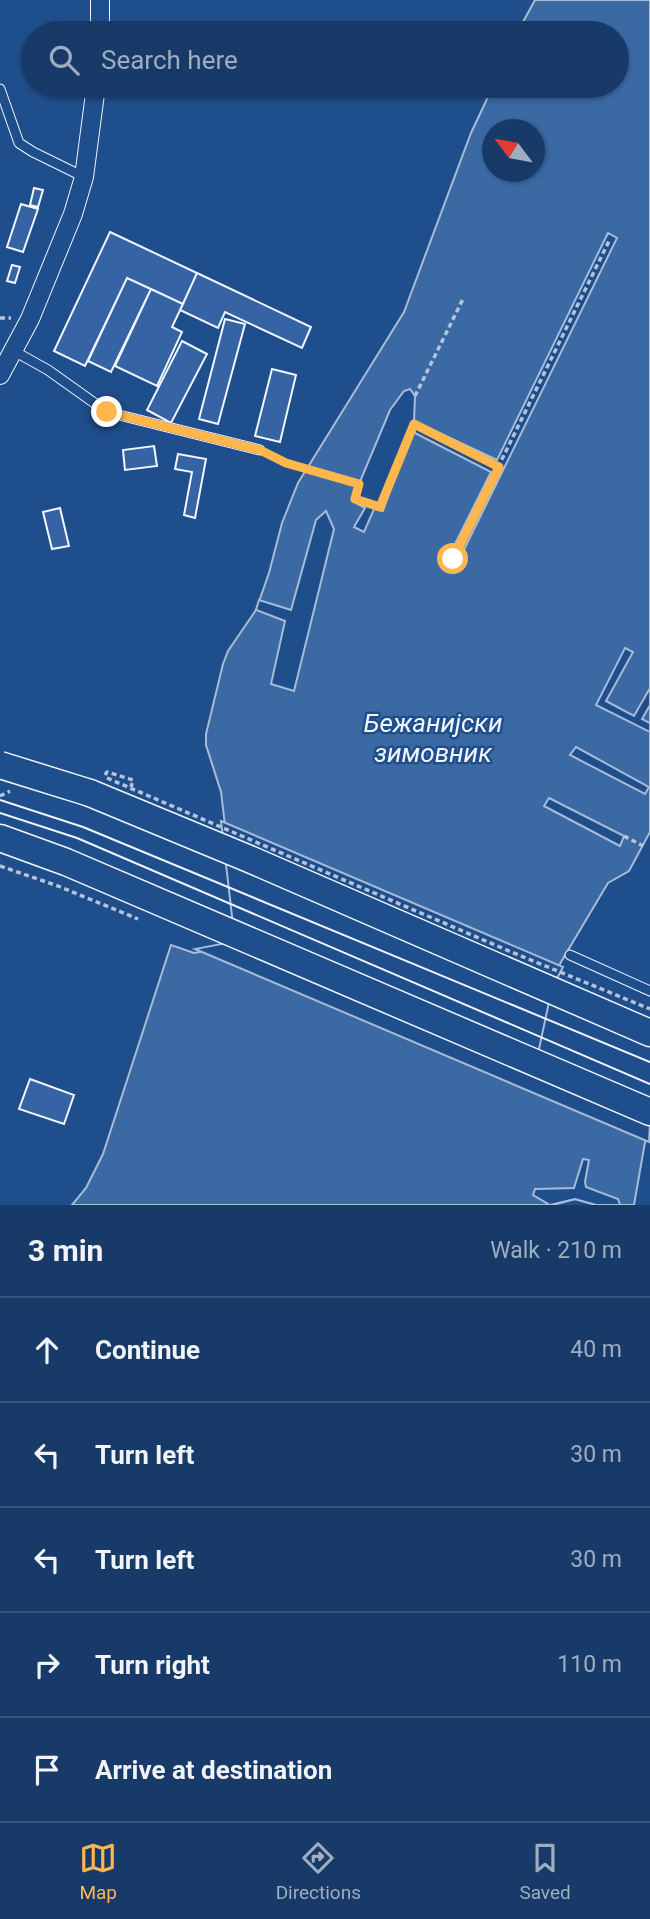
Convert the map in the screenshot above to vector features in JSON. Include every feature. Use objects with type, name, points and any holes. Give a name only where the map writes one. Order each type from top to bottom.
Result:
[{"type":"main road","points":[[0,765],[97,785],[247,858],[650,1033]]},
{"type":"main road","points":[[0,838],[62,874],[650,1112]]},
{"type":"street","points":[[100,0],[100,21]]},
{"type":"street","points":[[0,375],[14,351],[63,239],[84,177],[94,98]]},
{"type":"lane","points":[[0,89],[19,143],[84,177]]},
{"type":"lane","points":[[14,351],[48,370],[107,412],[260,450]]},
{"type":"lane","points":[[570,955],[650,990]]},
{"type":"path","points":[[453,559],[610,239]]},
{"type":"path","points":[[415,396],[463,299]]},
{"type":"path","points":[[260,450],[286,463],[359,484],[355,499],[380,507],[414,424],[499,467]]},
{"type":"path","points":[[133,780],[107,772],[97,785],[650,1009]]},
{"type":"path","points":[[624,836],[643,846]]},
{"type":"path","points":[[0,866],[62,874]]},
{"type":"water","name":"Бежанијски зимовник","points":[[535,0],[650,0],[650,832],[629,871],[608,883],[561,962],[549,987],[536,1049],[648,1125],[634,1205],[596,1205],[575,1199],[553,1205],[72,1205],[86,1188],[103,1154],[171,945],[194,953],[228,947],[237,925],[221,792],[206,745],[206,734],[223,664],[228,651],[256,610],[282,523],[298,483],[404,312],[471,133],[487,98],[629,98],[629,21],[524,21]]},
{"type":"pier","points":[[608,233],[617,238],[457,564],[447,560],[491,472],[411,431],[383,511],[374,509],[364,532],[354,527],[365,508],[354,502],[359,484],[390,410],[404,391],[410,389],[415,396],[414,421],[497,460]]},
{"type":"pier","points":[[326,511],[334,529],[294,691],[271,684],[285,621],[256,610],[259,600],[291,610],[316,520]]},
{"type":"pier","points":[[625,648],[633,652],[606,701],[634,716],[650,688],[650,705],[642,719],[650,723],[650,732],[596,705]]},
{"type":"pier","points":[[576,747],[649,787],[645,794],[570,755]]},
{"type":"pier","points":[[549,798],[624,836],[620,846],[544,806]]},
{"type":"pier","points":[[221,821],[563,967],[552,988],[539,1049],[537,1073],[650,1122],[649,1142],[195,949],[227,943],[233,925]]},
{"type":"pier","points":[[583,1159],[589,1160],[586,1187],[618,1199],[620,1205],[596,1205],[575,1199],[550,1205],[533,1195],[535,1189],[574,1188]]},
{"type":"building","points":[[34,188],[43,190],[38,207],[30,205]]},
{"type":"building","points":[[21,204],[38,209],[23,252],[7,247]]},
{"type":"building","points":[[110,232],[197,273],[183,304],[127,278],[85,366],[54,351]]},
{"type":"building","points":[[12,265],[20,267],[15,283],[7,281]]},
{"type":"building","points":[[197,273],[311,327],[302,348],[225,312],[218,328],[180,310]]},
{"type":"building","points":[[127,278],[151,289],[111,372],[88,361]]},
{"type":"building","points":[[151,289],[183,304],[172,327],[182,332],[157,386],[115,366]]},
{"type":"building","points":[[225,319],[245,324],[218,424],[199,419]]},
{"type":"building","points":[[182,341],[207,354],[171,423],[147,410]]},
{"type":"building","points":[[272,369],[296,375],[280,442],[255,436]]},
{"type":"building","points":[[154,446],[157,466],[125,470],[123,450]]},
{"type":"building","points":[[178,454],[206,459],[195,518],[184,515],[192,472],[175,469]]},
{"type":"building","points":[[60,508],[69,546],[52,549],[43,512]]},
{"type":"building","points":[[30,1079],[74,1095],[64,1124],[19,1109]]},
{"type":"tram line","points":[[0,800],[83,827],[650,1062]]},
{"type":"tram line","points":[[0,813],[77,838],[650,1084]]},
{"type":"route","points":[[107,412],[260,450],[286,463],[359,484],[355,499],[380,507],[414,424],[499,467],[453,559]]}]
